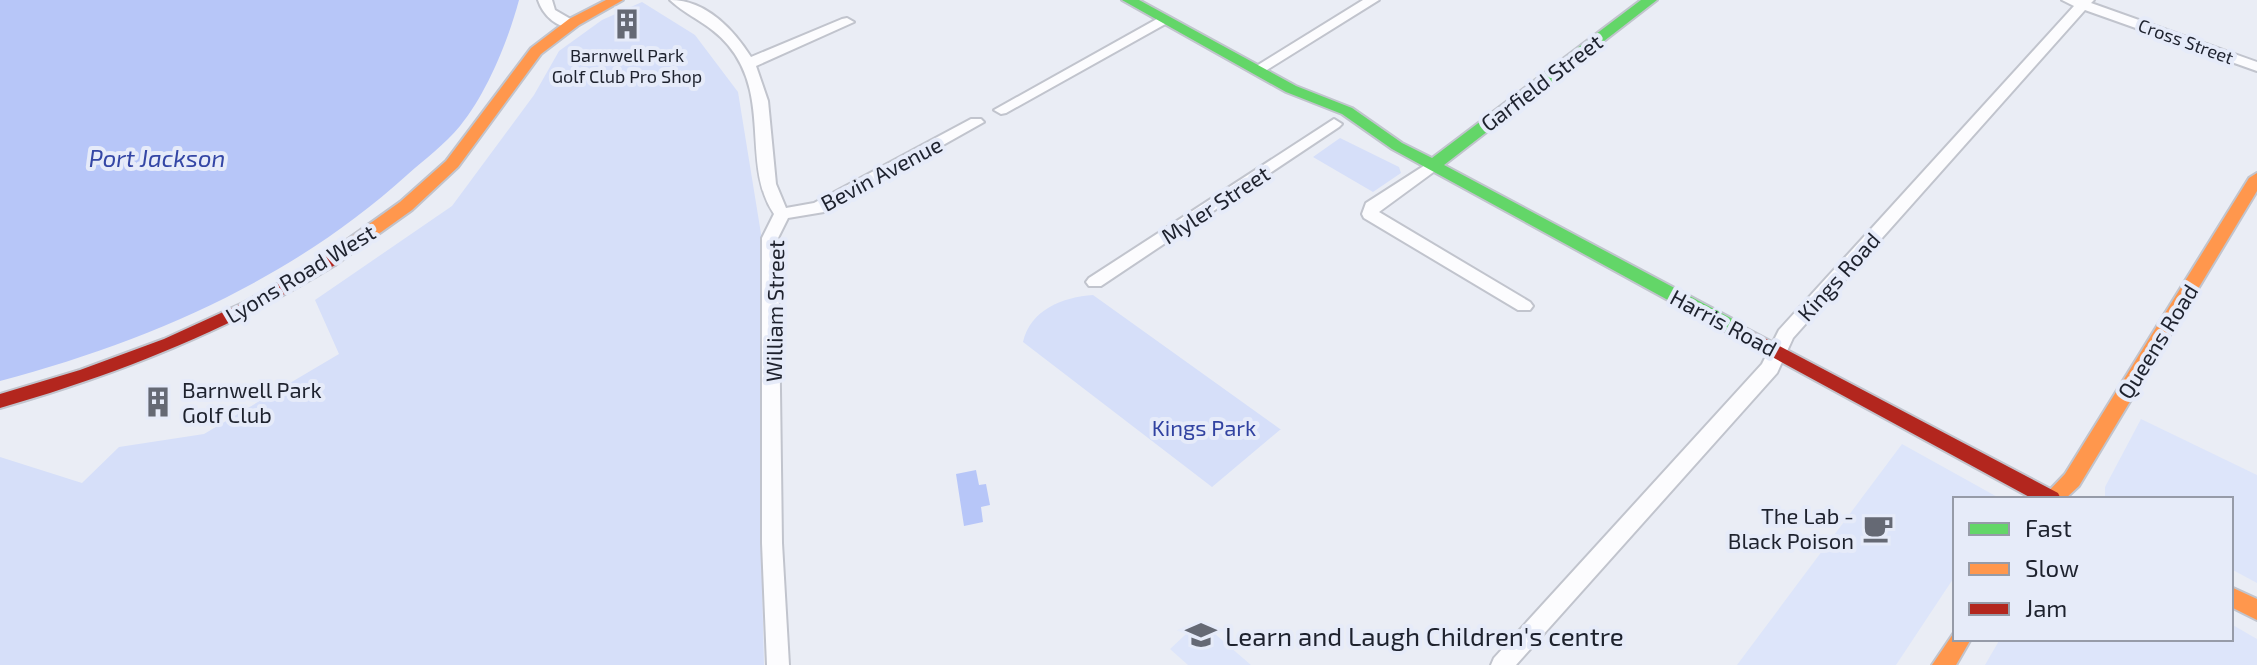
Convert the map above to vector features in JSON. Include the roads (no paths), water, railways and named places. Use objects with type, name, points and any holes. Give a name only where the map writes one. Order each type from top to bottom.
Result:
[{"type":"main road","name":"Lyons Road West","points":[[0,401],[77,379],[193,334],[330,261],[398,212],[447,169],[475,138],[515,74],[536,51],[569,24],[616,0]]},
{"type":"main road","name":"Harris Road","points":[[1129,0],[1340,118],[1433,165],[2047,497]]},
{"type":"main road","name":"Garfield Street","points":[[1433,165],[1650,0]]},
{"type":"main road","name":"Queens Road","points":[[2053,497],[2072,480],[2250,205],[2257,178]]},
{"type":"main road","points":[[2233,597],[2257,610]]},
{"type":"main road","points":[[1943,665],[1959,641]]},
{"type":"street","points":[[545,0],[549,12],[569,24]]},
{"type":"street","name":"William Street","points":[[677,0],[714,22],[750,63],[764,106],[769,195],[782,214],[770,238],[772,543],[778,665]]},
{"type":"street","points":[[1257,70],[1372,0]]},
{"type":"street","name":"Cross Street","points":[[2080,2],[2257,67]]},
{"type":"street","name":"Kings Road","points":[[1502,665],[1770,368],[1785,335],[2080,2]]},
{"type":"street","points":[[1001,110],[1164,19]]},
{"type":"street","points":[[750,63],[847,22]]},
{"type":"street","name":"Myler Street","points":[[1095,282],[1340,118]]},
{"type":"street","name":"Bevin Avenue","points":[[782,214],[818,208],[976,122]]},
{"type":"street","points":[[1433,165],[1372,207],[1370,214],[1524,306]]},
{"type":"water","name":"Port Jackson","points":[[0,0],[519,0],[496,66],[470,113],[441,145],[362,212],[267,276],[216,302],[110,347],[0,381]]},
{"type":"water","points":[[976,470],[979,485],[986,484],[990,505],[981,507],[983,522],[964,526],[956,474]]},
{"type":"place","name":"Barnwell Park Golf Club Pro Shop","points":[[627,24]]},
{"type":"place","name":"Barnwell Park Golf Club","points":[[158,402]]},
{"type":"place","name":"The Lab - Black Poison","points":[[1878,528]]},
{"type":"place","name":"Learn and Laugh Children's centre","points":[[1201,635]]},
{"type":"park label","name":"Kings Park","points":[[1204,427]]}]
